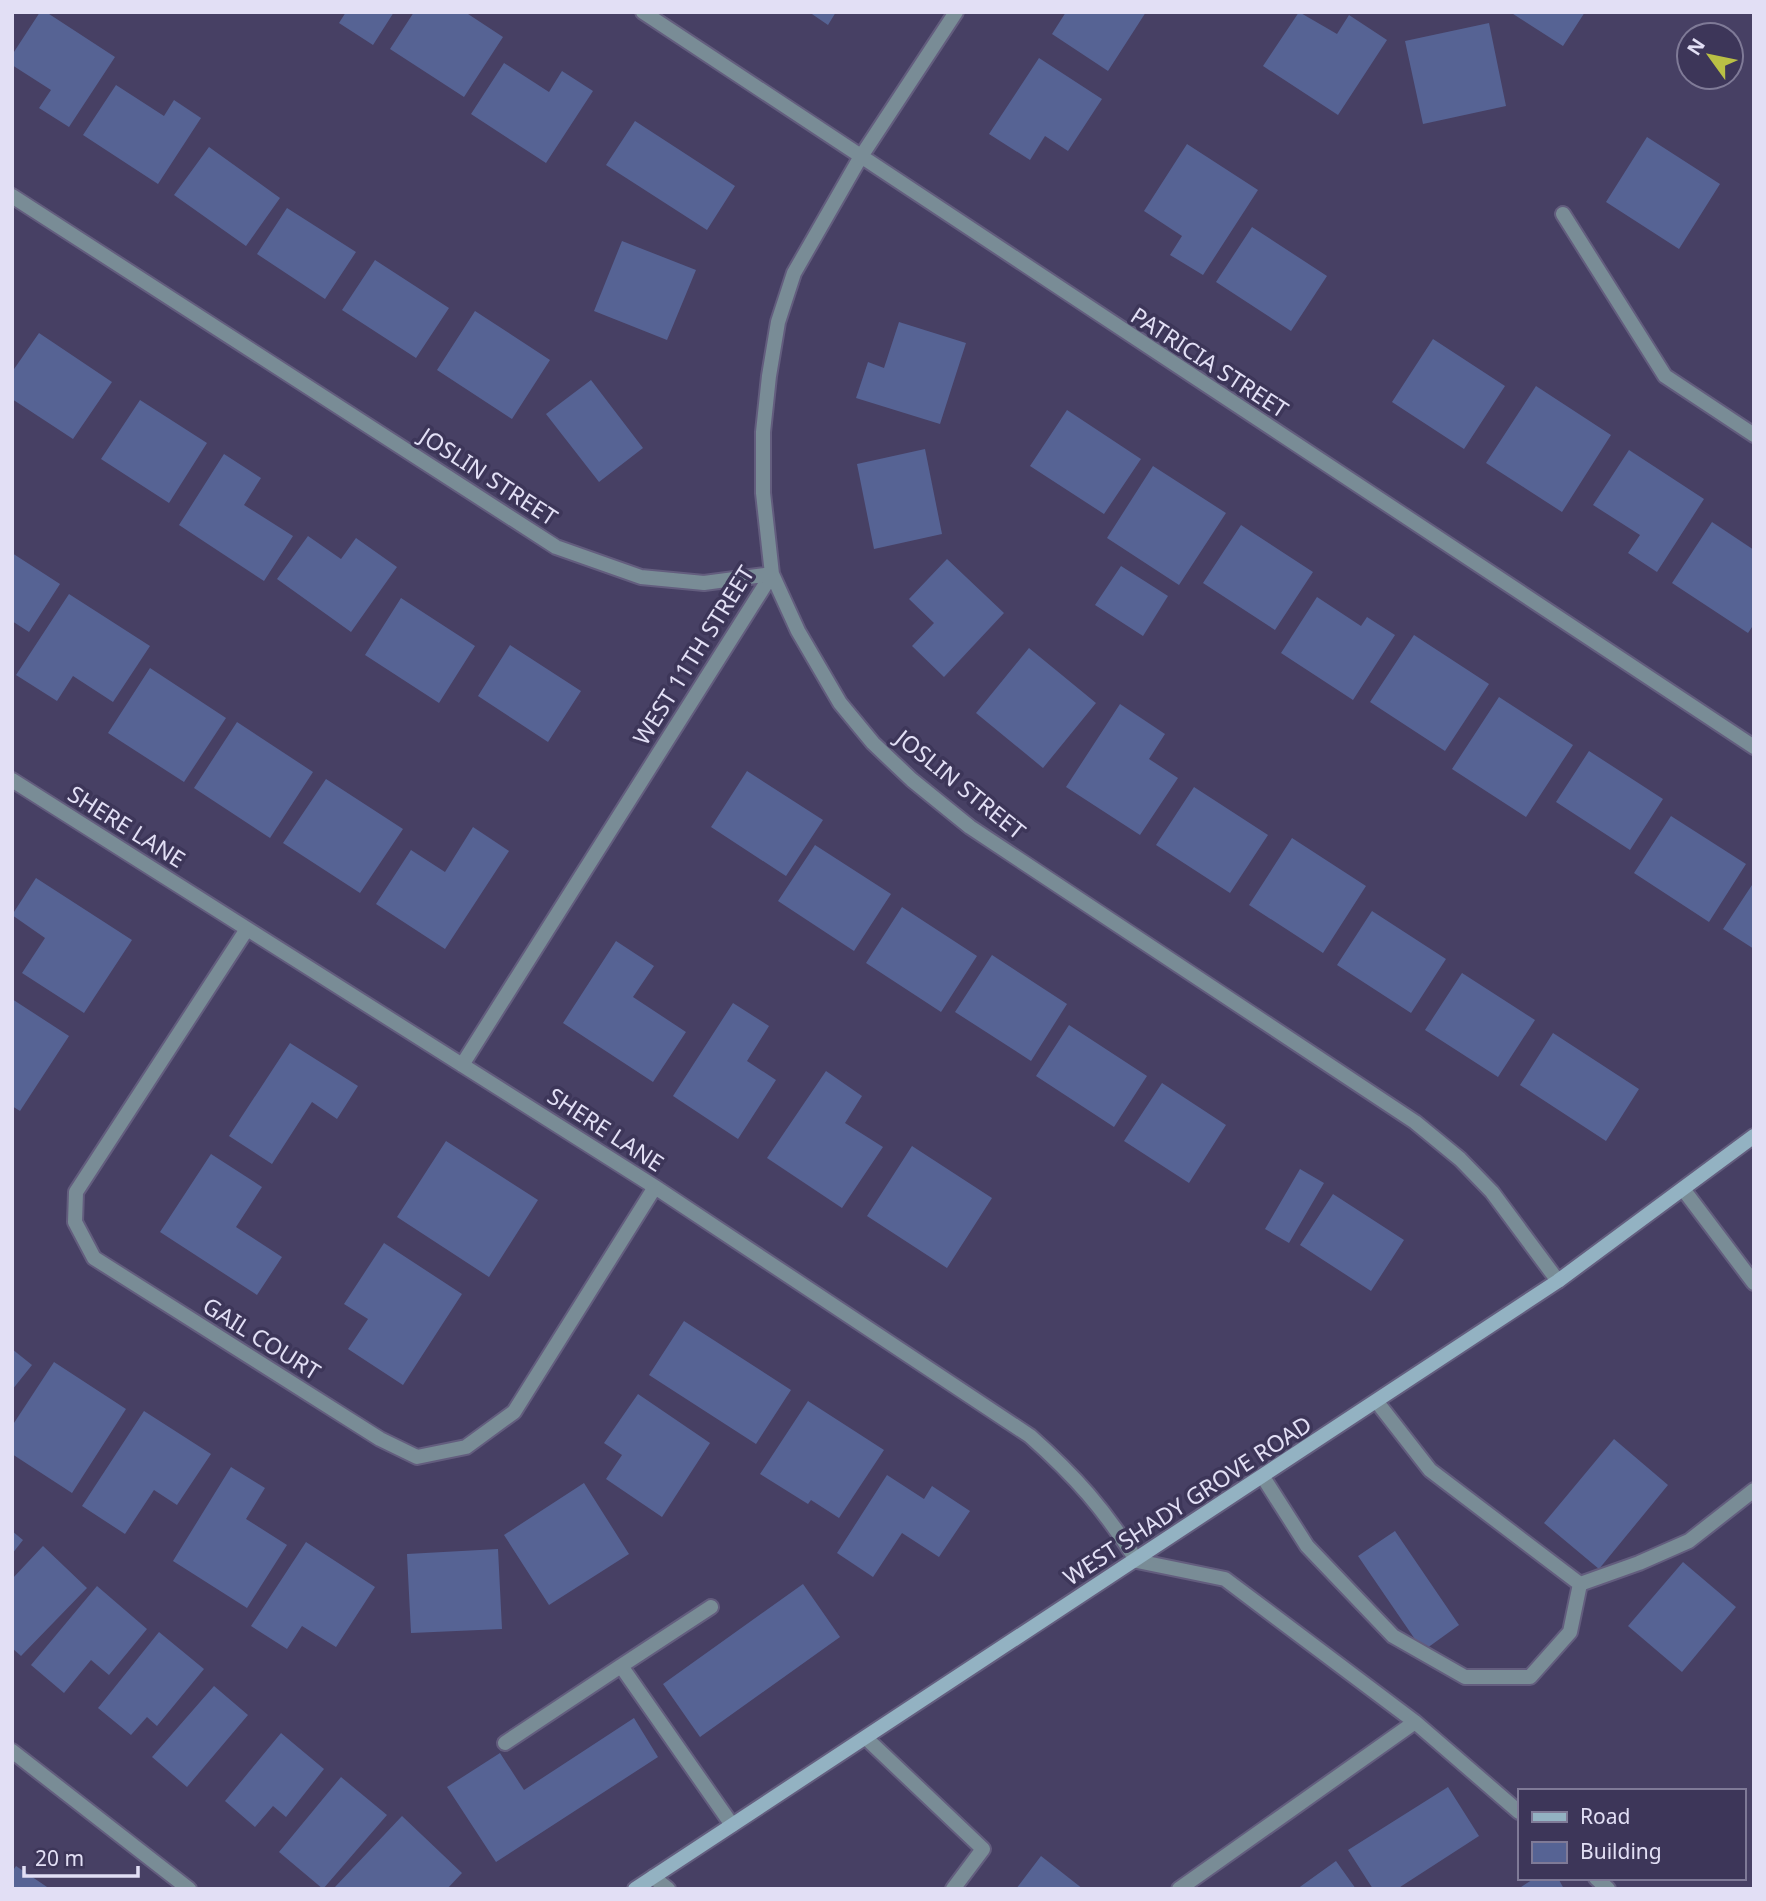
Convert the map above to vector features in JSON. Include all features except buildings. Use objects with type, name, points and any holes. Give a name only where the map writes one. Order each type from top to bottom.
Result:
[{"type":"main road","name":"WEST SHADY GROVE ROAD","points":[[635,1889],[1137,1561],[1558,1281],[1754,1136]]},
{"type":"street","name":"PATRICIA STREET","points":[[643,12],[1754,747]]},
{"type":"street","name":"WEST 11TH STREET","points":[[462,1065],[772,574],[763,493],[762,432],[778,322],[794,272],[860,158],[956,12]]},
{"type":"street","name":"JOSLIN STREET","points":[[12,196],[556,547],[641,577],[704,583],[772,574],[799,631],[840,703],[873,743],[912,780],[970,827],[1415,1122],[1460,1159],[1492,1192],[1558,1281]]},
{"type":"street","points":[[1563,214],[1665,376],[1754,435]]},
{"type":"street","name":"SHERE LANE","points":[[12,780],[655,1187],[1030,1436],[1082,1484],[1106,1513],[1137,1561]]},
{"type":"street","name":"GAIL COURT","points":[[247,929],[76,1192],[75,1222],[94,1258],[106,1266],[380,1439],[417,1457],[466,1447],[514,1412],[655,1187]]},
{"type":"street","points":[[1683,1189],[1754,1283]]},
{"type":"street","points":[[1377,1402],[1430,1470],[1580,1584]]},
{"type":"street","points":[[1263,1477],[1307,1546],[1393,1636],[1465,1677],[1530,1677],[1570,1632],[1580,1584]]},
{"type":"street","points":[[1580,1584],[1689,1541],[1754,1490]]},
{"type":"street","points":[[1137,1561],[1225,1579],[1415,1722],[1518,1811]]},
{"type":"street","points":[[505,1743],[711,1607]]},
{"type":"street","points":[[621,1666],[733,1825]]},
{"type":"street","points":[[1179,1889],[1415,1722]]},
{"type":"street","points":[[866,1738],[983,1849],[953,1889]]},
{"type":"street","points":[[12,1752],[189,1889]]},
{"type":"street","points":[[653,1877],[668,1889]]}]
